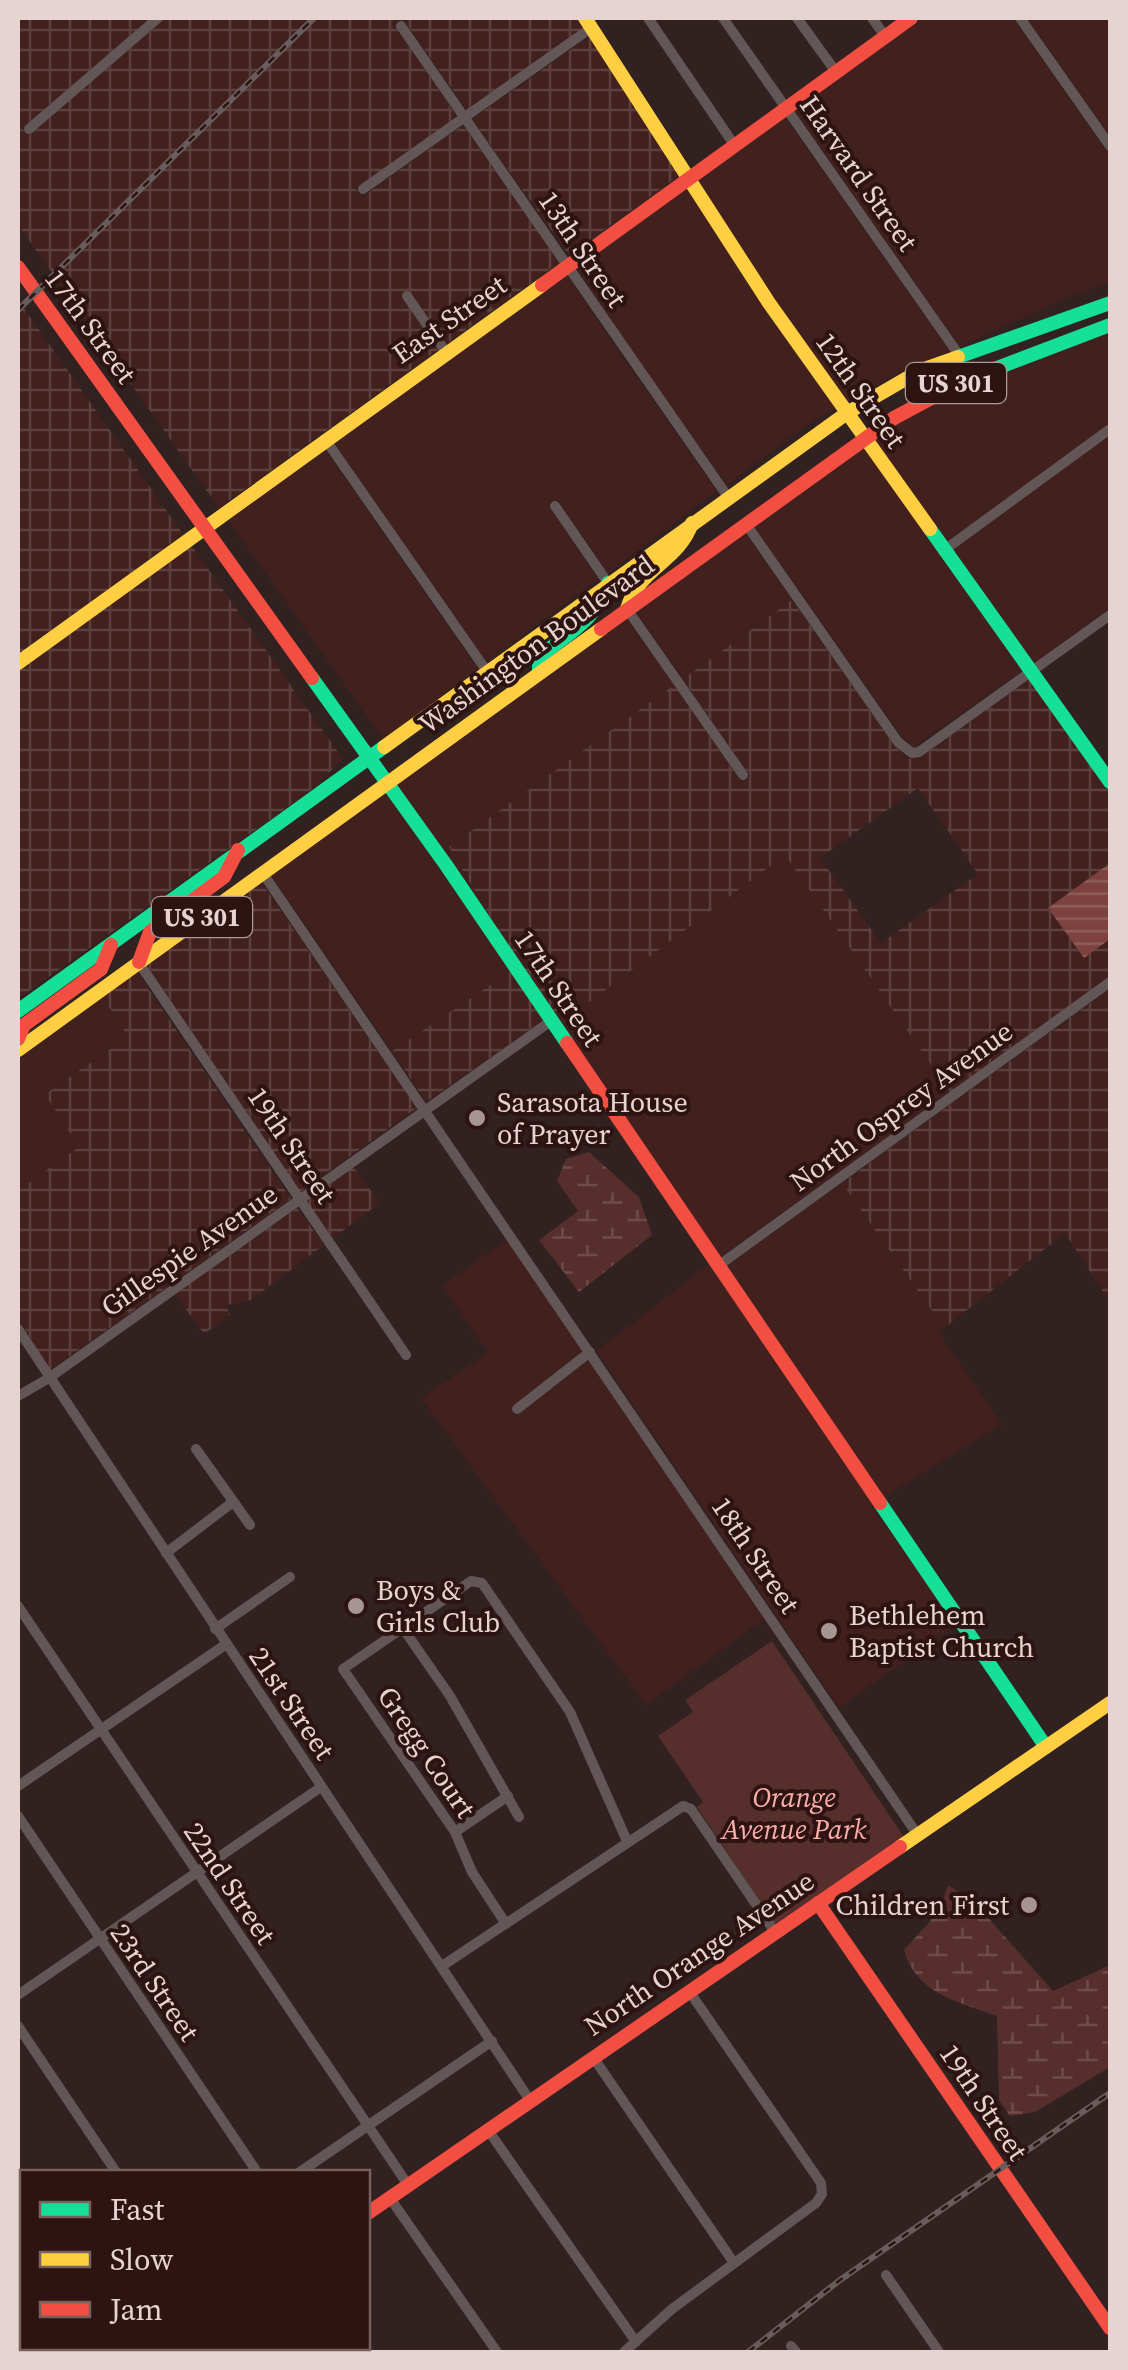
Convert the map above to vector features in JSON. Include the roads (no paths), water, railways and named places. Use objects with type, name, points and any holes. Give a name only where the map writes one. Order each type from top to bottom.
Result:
[{"type":"street","points":[[29,129],[158,18]]},
{"type":"street","points":[[648,18],[735,146]]},
{"type":"street","name":"Harvard Street","points":[[723,18],[960,356]]},
{"type":"street","points":[[797,18],[836,72]]},
{"type":"street","points":[[872,18],[886,36]]},
{"type":"street","name":"East Street","points":[[18,663],[911,18]]},
{"type":"street","points":[[1020,18],[1110,146]]},
{"type":"street","points":[[363,190],[588,23]]},
{"type":"street","name":"12th Street","points":[[588,23],[769,303],[1110,782]]},
{"type":"street","name":"13th Street","points":[[401,26],[728,497]]},
{"type":"street","name":"17th Street","points":[[18,266],[386,783],[1046,1746]]},
{"type":"street","points":[[406,296],[446,352]]},
{"type":"street","name":"Washington Boulevard","points":[[18,1011],[847,413],[894,383],[1110,303]]},
{"type":"street","name":"Washington Boulevard","points":[[18,1050],[909,408],[966,378],[1110,325]]},
{"type":"street","points":[[943,551],[1110,429]]},
{"type":"street","points":[[325,439],[486,670]]},
{"type":"street","points":[[539,672],[540,657],[597,612],[606,598],[608,583],[554,506]]},
{"type":"street","points":[[692,523],[683,546],[634,583],[627,609],[743,775]]},
{"type":"street","points":[[746,524],[898,742],[912,753],[919,752],[1110,615]]},
{"type":"street","points":[[139,962],[148,933],[222,880],[235,864],[238,850]]},
{"type":"street","name":"18th Street","points":[[262,872],[917,1834]]},
{"type":"street","points":[[18,1039],[24,1025],[100,969],[112,943]]},
{"type":"street","name":"19th Street","points":[[139,962],[406,1354]]},
{"type":"street","name":"North Osprey Avenue","points":[[718,1266],[1110,982]]},
{"type":"street","name":"Gillespie Avenue","points":[[18,1396],[49,1378],[551,1021]]},
{"type":"street","name":"21st Street","points":[[18,1329],[532,2102]]},
{"type":"street","points":[[517,1409],[590,1352]]},
{"type":"street","points":[[196,1449],[250,1524]]},
{"type":"street","points":[[166,1553],[233,1502]]},
{"type":"street","points":[[215,1629],[290,1576]]},
{"type":"street","points":[[519,1818],[450,1696],[402,1627],[476,1580],[482,1583],[570,1712],[627,1842]]},
{"type":"street","name":"22nd Street","points":[[18,1606],[408,2185]]},
{"type":"street","name":"Gregg Court","points":[[402,1627],[343,1670],[455,1832],[472,1872],[506,1924]]},
{"type":"street","points":[[18,1786],[226,1645]]},
{"type":"street","name":"North Orange Avenue","points":[[370,2212],[1110,1703]]},
{"type":"street","points":[[18,1994],[321,1787]]},
{"type":"street","points":[[455,1832],[508,1796]]},
{"type":"street","points":[[442,1966],[678,1807],[687,1806],[774,1932]]},
{"type":"street","name":"23rd Street","points":[[18,1816],[256,2170]]},
{"type":"street","name":"19th Street","points":[[818,1903],[1110,2328]]},
{"type":"street","points":[[624,2352],[672,2309],[816,2203],[822,2194],[821,2183],[689,1991]]},
{"type":"street","points":[[18,2026],[115,2170]]},
{"type":"street","points":[[303,2170],[492,2041]]},
{"type":"street","points":[[593,2057],[734,2263]]},
{"type":"street","points":[[488,2130],[636,2342]]},
{"type":"street","points":[[390,2198],[497,2352]]},
{"type":"street","points":[[886,2274],[939,2352]]},
{"type":"railway","points":[[18,310],[314,18]]},
{"type":"railway","points":[[748,2352],[840,2280],[1110,2093]]},
{"type":"place","name":"Sarasota House of Prayer","points":[[477,1118]]},
{"type":"place","name":"Boys & Girls Club","points":[[356,1606]]},
{"type":"place","name":"Bethlehem Baptist Church","points":[[829,1631]]},
{"type":"place","name":"Children First","points":[[1029,1905]]},
{"type":"park label","name":"Orange Avenue Park","points":[[794,1813]]}]
